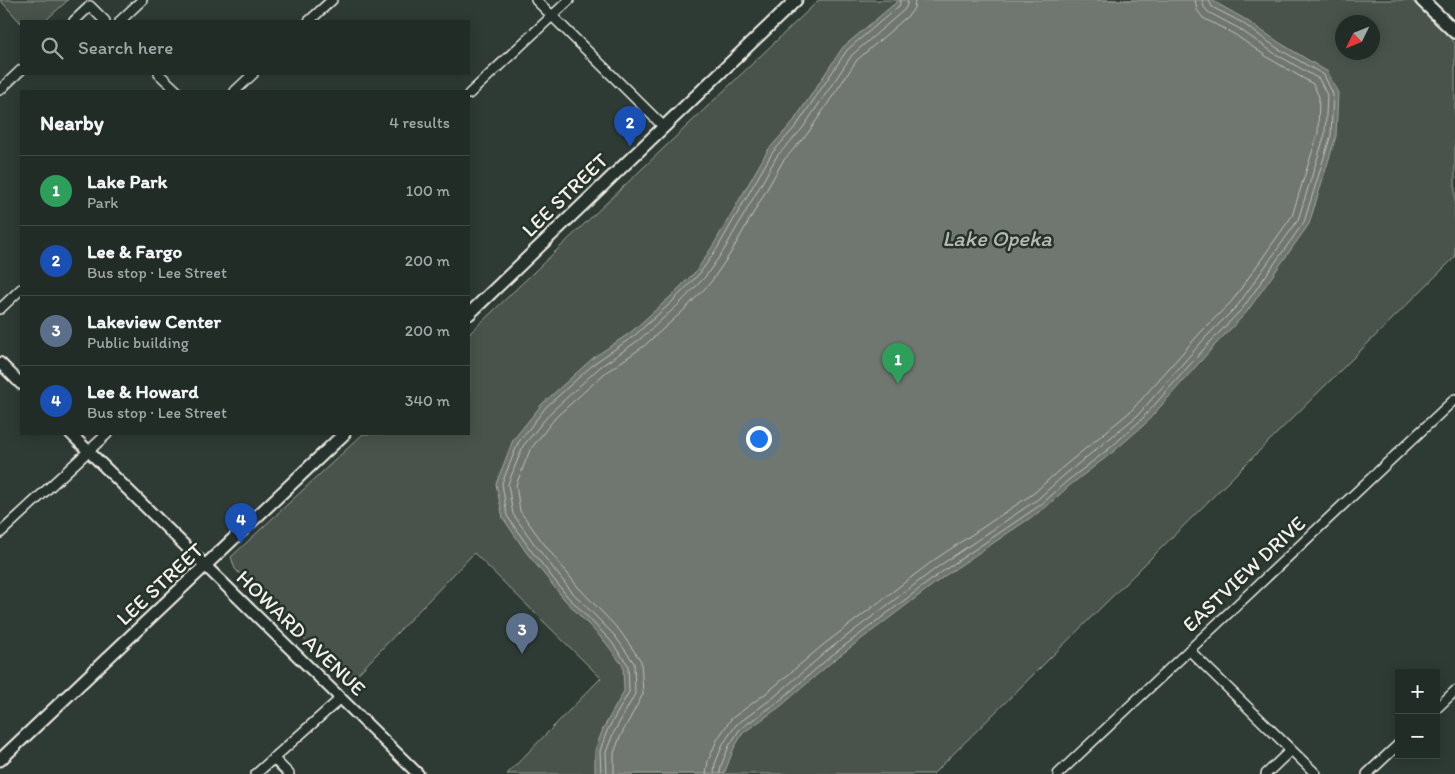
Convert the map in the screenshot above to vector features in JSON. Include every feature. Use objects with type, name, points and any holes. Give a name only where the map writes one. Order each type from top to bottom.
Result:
[{"type":"main road","name":"LEE STREET","points":[[470,313],[796,0]]},
{"type":"main road","points":[[1422,0],[1455,32]]},
{"type":"main road","name":"LEE STREET","points":[[0,760],[343,435]]},
{"type":"street","points":[[121,20],[142,0]]},
{"type":"street","points":[[310,20],[332,0]]},
{"type":"street","points":[[536,0],[664,127]]},
{"type":"street","points":[[470,93],[569,0]]},
{"type":"street","points":[[75,20],[90,6],[104,20]]},
{"type":"street","points":[[0,90],[20,71]]},
{"type":"street","points":[[160,75],[176,90]]},
{"type":"street","points":[[236,90],[252,75]]},
{"type":"street","points":[[0,309],[20,290]]},
{"type":"street","points":[[0,363],[20,383]]},
{"type":"street","name":"EASTVIEW DRIVE","points":[[1058,774],[1455,399]]},
{"type":"street","name":"HOWARD AVENUE","points":[[72,435],[418,774]]},
{"type":"street","points":[[0,533],[106,435]]},
{"type":"street","points":[[1189,650],[1316,774]]},
{"type":"street","points":[[1440,705],[1455,691]]},
{"type":"street","points":[[256,774],[341,698]]},
{"type":"street","points":[[1367,774],[1395,748]]},
{"type":"street","points":[[1266,774],[1291,750]]},
{"type":"street","points":[[273,758],[289,774]]},
{"type":"shaded area","points":[[0,0],[68,0],[46,20],[20,20],[20,22]]},
{"type":"shaded area","name":"Lake Opeka","points":[[819,0],[1411,0],[1455,43],[1455,257],[933,774],[507,774],[601,678],[474,553],[348,684],[235,569],[231,557],[362,435],[470,435],[470,333]]},
{"type":"water","name":"Lake Opeka","points":[[899,0],[1211,0],[1328,72],[1338,93],[1336,136],[1309,224],[1246,313],[1145,424],[1045,508],[946,575],[834,660],[781,706],[743,733],[734,748],[724,774],[596,774],[595,750],[603,729],[624,691],[623,666],[606,643],[564,599],[526,552],[503,518],[496,484],[513,440],[542,404],[593,358],[631,332],[697,270],[768,150],[793,122],[843,47]]},
{"type":"place","name":"Lee & Fargo","points":[[630,147]]},
{"type":"place","name":"Lake Park","points":[[898,384]]},
{"type":"place","name":"Lee & Howard","points":[[241,544]]},
{"type":"place","name":"Lakeview Center","points":[[522,654]]}]
